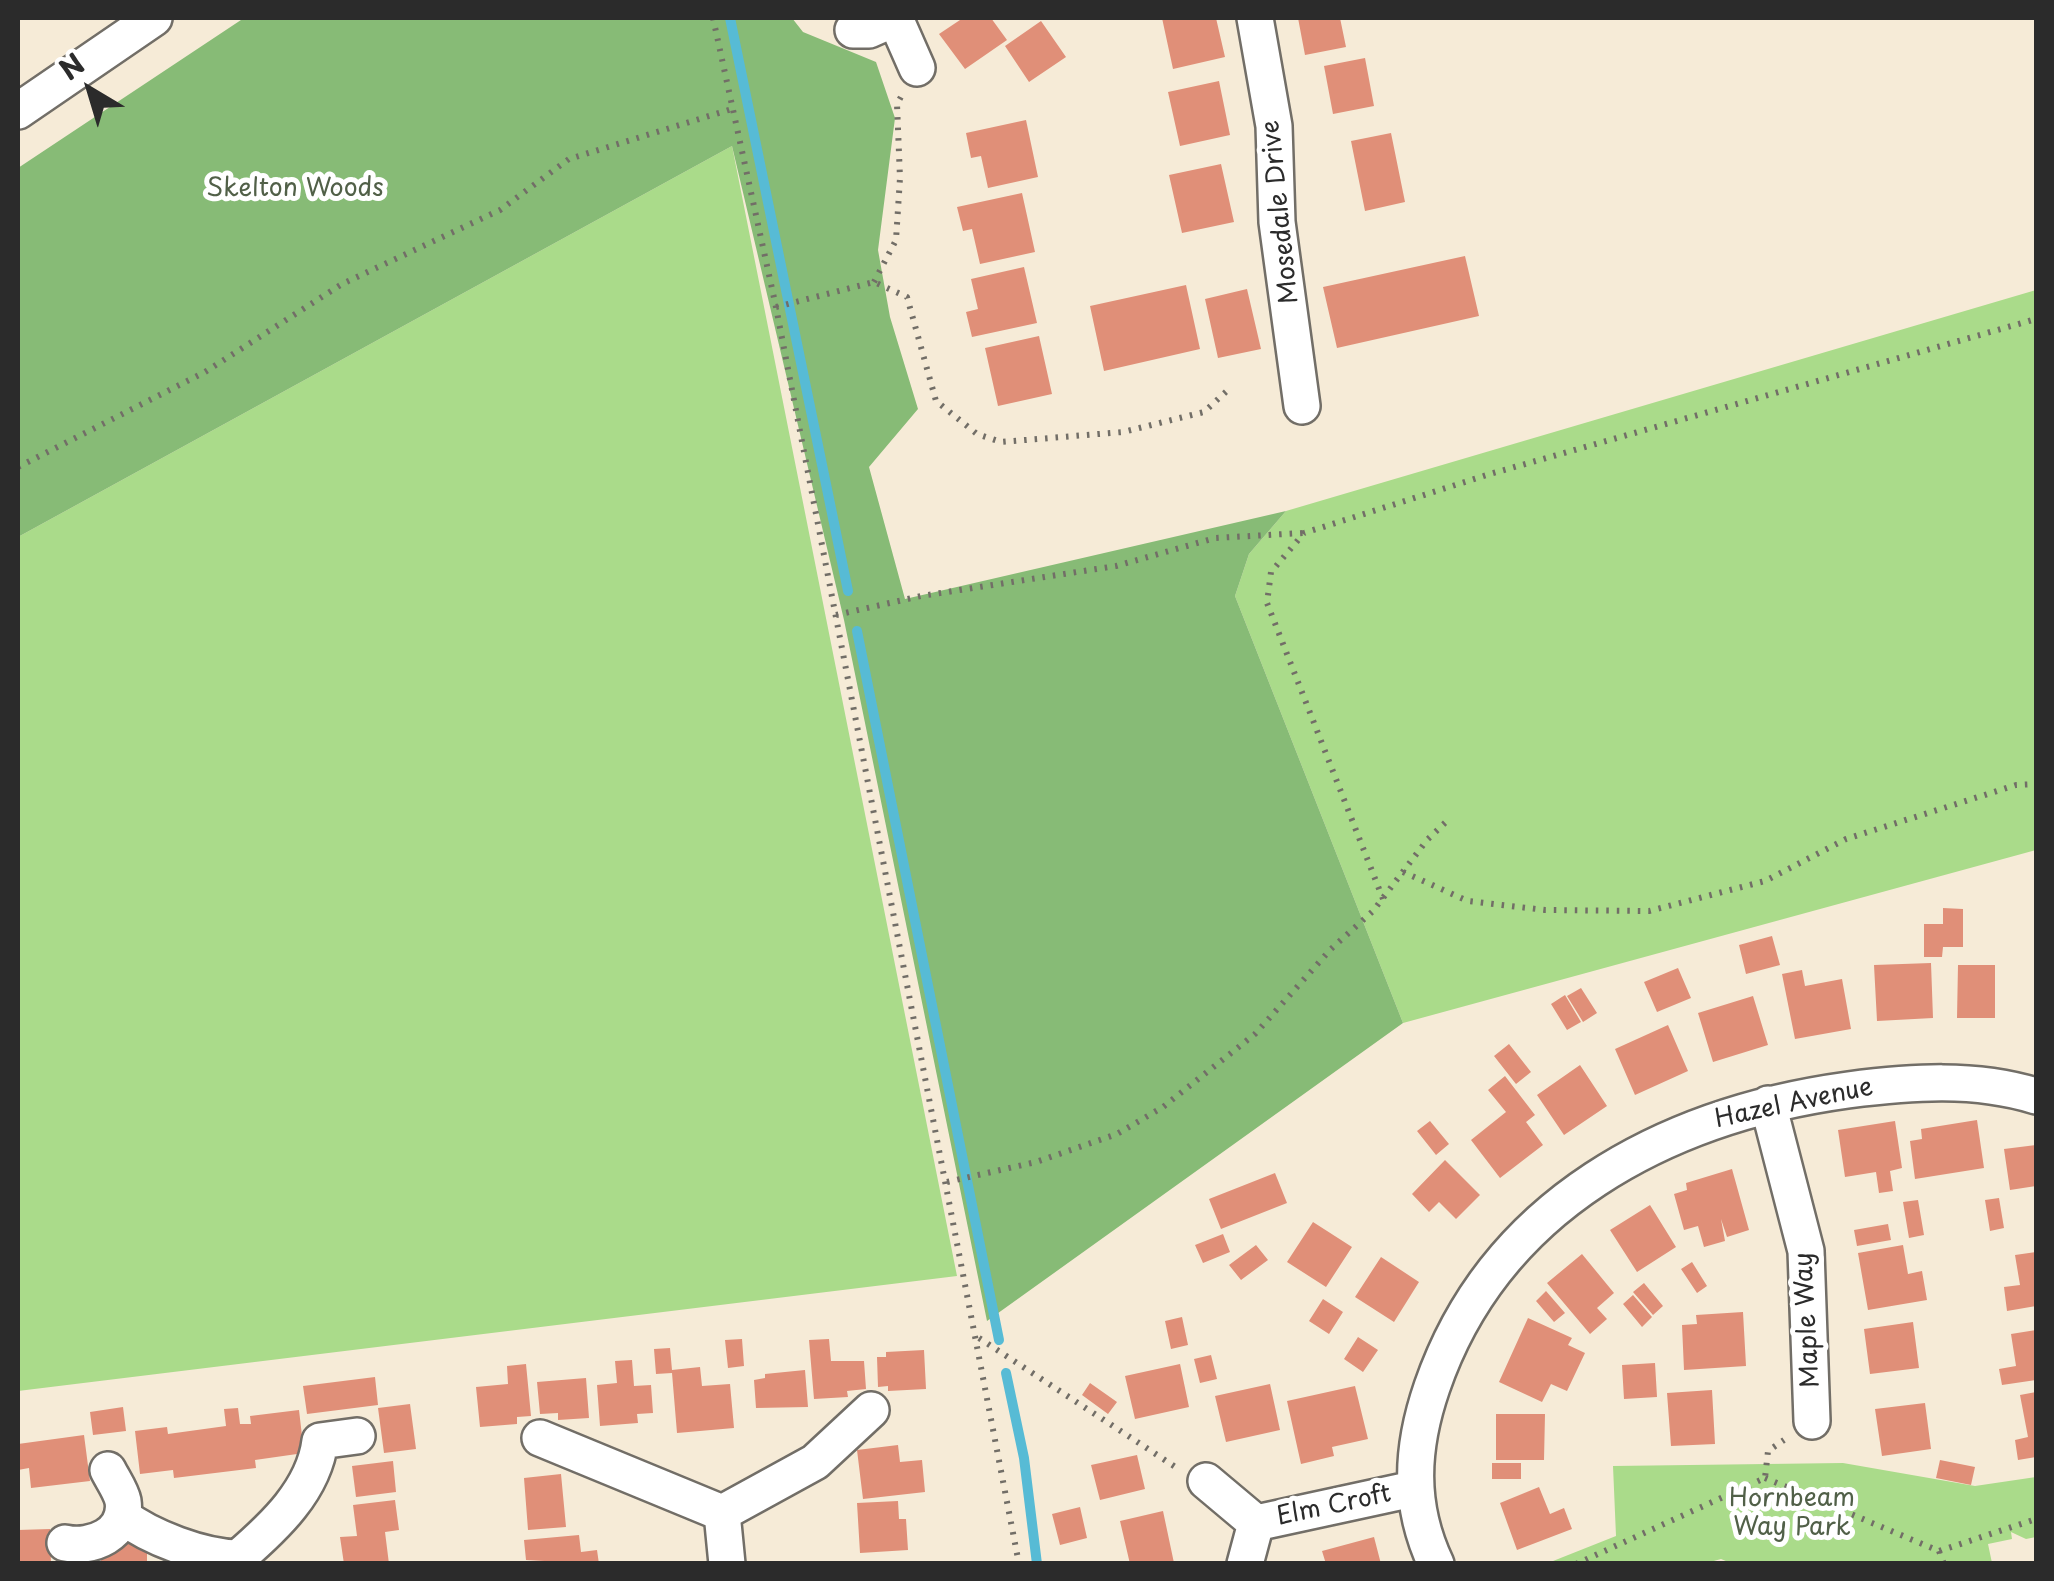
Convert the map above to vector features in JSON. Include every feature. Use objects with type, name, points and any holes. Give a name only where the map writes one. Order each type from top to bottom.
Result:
[{"type":"street","points":[[18,111],[154,18]]},
{"type":"street","points":[[853,30],[869,30],[896,18],[917,68]]},
{"type":"street","name":"Mosedale Drive","points":[[1255,18],[1274,126],[1277,222],[1302,406]]},
{"type":"street","name":"Hazel Avenue","points":[[1436,1564],[1422,1532],[1413,1489],[1427,1403],[1463,1317],[1510,1251],[1537,1224],[1660,1141],[1718,1116],[1881,1086],[1955,1082],[1998,1085],[2036,1096]]},
{"type":"street","name":"Maple Way","points":[[1768,1104],[1806,1250],[1812,1421]]},
{"type":"street","points":[[722,1514],[815,1462],[871,1410]]},
{"type":"street","points":[[122,1516],[137,1527],[219,1560],[238,1558],[270,1531],[318,1462],[320,1441],[356,1436]]},
{"type":"street","points":[[540,1438],[722,1514]]},
{"type":"street","points":[[66,1543],[83,1547],[111,1535],[122,1516],[123,1499],[108,1470]]},
{"type":"street","name":"Elm Croft","points":[[1206,1481],[1256,1523]]},
{"type":"street","name":"Elm Croft","points":[[1256,1523],[1413,1489]]},
{"type":"street","points":[[722,1514],[727,1564]]},
{"type":"street","name":"Elm Croft","points":[[1245,1564],[1256,1523]]},
{"type":"path","points":[[713,18],[776,308],[978,1337],[1018,1564]]},
{"type":"path","points":[[874,282],[896,240],[900,178],[897,104],[917,68]]},
{"type":"path","points":[[18,467],[205,372],[342,284],[500,210],[569,159],[734,108]]},
{"type":"path","points":[[776,308],[874,282],[908,297],[936,401],[977,434],[1000,442],[1123,432],[1204,412],[1230,388]]},
{"type":"path","points":[[836,615],[921,596],[1116,566],[1215,538],[1304,533],[1490,474],[2036,319]]},
{"type":"path","points":[[1304,533],[1272,572],[1267,603],[1383,899]]},
{"type":"path","points":[[1403,872],[1468,901],[1545,910],[1648,911],[1765,881],[1846,839],[2016,784],[2036,784]]},
{"type":"path","points":[[947,1182],[1036,1162],[1117,1134],[1163,1107],[1255,1034],[1331,949],[1383,899],[1449,819]]},
{"type":"path","points":[[978,1337],[1182,1471],[1206,1481]]},
{"type":"path","points":[[1765,1478],[1768,1451],[1812,1421]]},
{"type":"path","points":[[1576,1564],[1765,1478],[1939,1551],[2036,1519]]},
{"type":"path","points":[[1939,1551],[1944,1564]]},
{"type":"green space","name":"Skelton Woods","points":[[244,18],[792,18],[803,32],[876,62],[895,118],[878,250],[890,317],[918,409],[869,467],[905,599],[1286,511],[1249,554],[1235,596],[1403,1023],[987,1321],[844,620],[732,146],[18,537],[18,168]]},
{"type":"green space","points":[[732,146],[957,1276],[18,1391],[18,537]]},
{"type":"green space","points":[[2036,290],[2036,850],[1403,1023],[1235,596],[1249,554],[1286,511]]},
{"type":"green space","name":"Hornbeam Way Park","points":[[1843,1463],[1975,1486],[2036,1477],[2036,1537],[2026,1539],[2011,1532],[2012,1539],[1988,1544],[1992,1563],[1733,1564],[1721,1559],[1703,1564],[1548,1563],[1616,1536],[1613,1466]]},
{"type":"building","points":[[963,18],[991,18],[1007,40],[965,69],[939,34]]},
{"type":"building","points":[[1162,18],[1216,18],[1225,57],[1173,69]]},
{"type":"building","points":[[1298,18],[1340,18],[1346,47],[1305,55]]},
{"type":"building","points":[[1041,21],[1066,57],[1029,82],[1005,46]]},
{"type":"building","points":[[1365,58],[1374,106],[1333,114],[1324,66]]},
{"type":"building","points":[[1219,81],[1230,135],[1180,146],[1168,92]]},
{"type":"building","points":[[1026,120],[1038,177],[988,188],[981,156],[971,158],[966,133]]},
{"type":"building","points":[[1391,133],[1405,202],[1365,211],[1351,141]]},
{"type":"building","points":[[1221,164],[1234,222],[1182,233],[1169,175]]},
{"type":"building","points":[[1022,193],[1035,252],[980,264],[972,229],[963,231],[957,207]]},
{"type":"building","points":[[1465,256],[1479,316],[1337,348],[1323,287]]},
{"type":"building","points":[[1024,267],[1037,323],[972,337],[966,312],[978,309],[971,279]]},
{"type":"building","points":[[1186,285],[1200,349],[1104,371],[1090,306]]},
{"type":"building","points":[[1247,289],[1261,349],[1218,358],[1205,299]]},
{"type":"building","points":[[1039,336],[1052,394],[998,406],[985,348]]},
{"type":"building","points":[[1943,908],[1963,909],[1963,947],[1943,947],[1942,957],[1924,957],[1924,924],[1943,924]]},
{"type":"building","points":[[1772,936],[1780,965],[1746,974],[1739,945]]},
{"type":"building","points":[[1931,963],[1933,1018],[1877,1021],[1874,965]]},
{"type":"building","points":[[1958,965],[1995,965],[1995,1018],[1957,1018]]},
{"type":"building","points":[[1678,968],[1691,998],[1657,1012],[1644,982]]},
{"type":"building","points":[[1802,970],[1805,986],[1842,979],[1851,1029],[1795,1039],[1782,974]]},
{"type":"building","points":[[1581,988],[1597,1013],[1583,1022],[1567,996]]},
{"type":"building","points":[[1565,995],[1581,1022],[1567,1030],[1551,1004]]},
{"type":"building","points":[[1753,996],[1768,1045],[1713,1062],[1698,1013]]},
{"type":"building","points":[[1668,1025],[1688,1071],[1635,1095],[1615,1049]]},
{"type":"building","points":[[1509,1044],[1531,1072],[1516,1084],[1494,1056]]},
{"type":"building","points":[[1580,1065],[1607,1106],[1564,1135],[1537,1095]]},
{"type":"building","points":[[1505,1076],[1535,1115],[1526,1122],[1543,1145],[1500,1178],[1471,1140],[1506,1112],[1488,1090]]},
{"type":"building","points":[[1977,1120],[1984,1168],[1915,1179],[1910,1141],[1922,1139],[1921,1129]]},
{"type":"building","points":[[1430,1121],[1449,1144],[1436,1155],[1417,1131]]},
{"type":"building","points":[[1895,1121],[1902,1168],[1890,1171],[1893,1191],[1879,1193],[1876,1172],[1845,1177],[1838,1130]]},
{"type":"building","points":[[2036,1145],[2036,1186],[2010,1190],[2004,1149]]},
{"type":"building","points":[[1445,1160],[1480,1195],[1456,1219],[1439,1202],[1429,1212],[1412,1194]]},
{"type":"building","points":[[1732,1169],[1749,1230],[1727,1237],[1721,1219],[1725,1241],[1704,1247],[1698,1226],[1684,1230],[1674,1194],[1687,1190],[1686,1183]]},
{"type":"building","points":[[1275,1173],[1287,1203],[1221,1229],[1209,1199]]},
{"type":"building","points":[[1999,1198],[2004,1228],[1990,1231],[1985,1200]]},
{"type":"building","points":[[1918,1200],[1924,1235],[1909,1238],[1903,1202]]},
{"type":"building","points":[[1650,1205],[1676,1247],[1637,1272],[1610,1230]]},
{"type":"building","points":[[1313,1222],[1352,1247],[1326,1287],[1287,1262]]},
{"type":"building","points":[[1888,1224],[1891,1240],[1857,1246],[1854,1230]]},
{"type":"building","points":[[1223,1234],[1230,1252],[1203,1263],[1195,1245]]},
{"type":"building","points":[[1256,1245],[1268,1260],[1241,1280],[1229,1265]]},
{"type":"building","points":[[1903,1245],[1908,1274],[1922,1271],[1927,1300],[1868,1310],[1858,1253]]},
{"type":"building","points":[[2036,1252],[2036,1306],[2007,1311],[2004,1287],[2020,1285],[2015,1255]]},
{"type":"building","points":[[1582,1254],[1614,1293],[1597,1308],[1607,1319],[1590,1334],[1547,1283]]},
{"type":"building","points":[[1381,1257],[1419,1282],[1394,1322],[1355,1297]]},
{"type":"building","points":[[1692,1262],[1707,1286],[1697,1293],[1681,1269]]},
{"type":"building","points":[[1644,1283],[1663,1306],[1653,1315],[1633,1292]]},
{"type":"building","points":[[1546,1291],[1565,1313],[1554,1322],[1536,1301]]},
{"type":"building","points":[[1633,1295],[1652,1317],[1642,1327],[1623,1304]]},
{"type":"building","points":[[1323,1299],[1343,1312],[1329,1334],[1309,1321]]},
{"type":"building","points":[[1743,1312],[1746,1366],[1684,1370],[1682,1325],[1697,1324],[1696,1315]]},
{"type":"building","points":[[1182,1317],[1188,1345],[1171,1349],[1165,1321]]},
{"type":"building","points":[[1528,1318],[1572,1338],[1568,1345],[1585,1353],[1567,1391],[1551,1384],[1542,1402],[1499,1382]]},
{"type":"building","points":[[1913,1322],[1919,1368],[1870,1374],[1864,1329]]},
{"type":"building","points":[[2036,1330],[2036,1380],[2002,1385],[1999,1369],[2016,1366],[2011,1334]]},
{"type":"building","points":[[1358,1337],[1378,1350],[1363,1372],[1344,1359]]},
{"type":"building","points":[[742,1339],[744,1366],[728,1368],[725,1340]]},
{"type":"building","points":[[829,1339],[831,1361],[864,1361],[866,1389],[847,1391],[848,1397],[814,1399],[809,1340]]},
{"type":"building","points":[[670,1348],[672,1370],[700,1367],[702,1386],[730,1384],[734,1428],[677,1433],[672,1373],[656,1374],[654,1349]]},
{"type":"building","points":[[924,1350],[926,1389],[888,1391],[888,1386],[878,1387],[877,1357],[886,1357],[886,1352]]},
{"type":"building","points":[[1211,1355],[1217,1379],[1200,1383],[1194,1359]]},
{"type":"building","points":[[632,1360],[634,1386],[651,1385],[653,1413],[637,1414],[638,1423],[600,1426],[597,1385],[617,1383],[615,1361]]},
{"type":"building","points":[[1655,1363],[1657,1397],[1624,1399],[1622,1365]]},
{"type":"building","points":[[526,1364],[531,1416],[517,1417],[517,1424],[480,1427],[476,1387],[508,1384],[507,1366]]},
{"type":"building","points":[[1180,1364],[1189,1407],[1135,1419],[1125,1376]]},
{"type":"building","points":[[805,1370],[808,1407],[756,1408],[754,1380],[765,1378],[765,1374]]},
{"type":"building","points":[[375,1377],[378,1405],[307,1414],[303,1386]]},
{"type":"building","points":[[586,1378],[589,1418],[558,1420],[558,1413],[540,1414],[537,1382]]},
{"type":"building","points":[[1090,1383],[1117,1402],[1108,1414],[1082,1395]]},
{"type":"building","points":[[1270,1384],[1280,1430],[1226,1442],[1215,1396]]},
{"type":"building","points":[[1355,1386],[1368,1439],[1332,1447],[1334,1456],[1301,1464],[1287,1401]]},
{"type":"building","points":[[1712,1390],[1715,1444],[1671,1446],[1667,1393]]},
{"type":"building","points":[[2036,1392],[2036,1457],[2018,1460],[2015,1440],[2028,1437],[2020,1395]]},
{"type":"building","points":[[1925,1403],[1931,1449],[1882,1456],[1875,1409]]},
{"type":"building","points":[[410,1404],[416,1449],[384,1453],[378,1408]]},
{"type":"building","points":[[123,1407],[126,1431],[93,1435],[90,1412]]},
{"type":"building","points":[[238,1408],[240,1424],[251,1424],[250,1416],[299,1410],[304,1453],[255,1460],[256,1468],[174,1478],[173,1470],[140,1474],[135,1431],[167,1427],[168,1434],[226,1426],[224,1409]]},
{"type":"building","points":[[1496,1414],[1545,1414],[1544,1460],[1496,1460]]},
{"type":"building","points":[[84,1435],[90,1481],[31,1488],[29,1468],[18,1470],[18,1444]]},
{"type":"building","points":[[898,1445],[900,1462],[922,1460],[925,1492],[863,1499],[857,1450]]},
{"type":"building","points":[[1137,1455],[1145,1489],[1100,1500],[1091,1465]]},
{"type":"building","points":[[1940,1460],[1975,1467],[1971,1485],[1936,1478]]},
{"type":"building","points":[[393,1461],[396,1492],[356,1497],[352,1466]]},
{"type":"building","points":[[1492,1463],[1521,1463],[1521,1479],[1492,1479]]},
{"type":"building","points":[[561,1474],[566,1527],[528,1530],[524,1478]]},
{"type":"building","points":[[1539,1487],[1550,1514],[1564,1508],[1572,1529],[1517,1550],[1500,1503]]},
{"type":"building","points":[[395,1500],[399,1530],[385,1532],[389,1564],[344,1564],[340,1537],[357,1536],[353,1505]]},
{"type":"building","points":[[898,1501],[899,1519],[906,1519],[908,1550],[860,1553],[857,1503]]},
{"type":"building","points":[[1080,1507],[1087,1538],[1060,1545],[1052,1514]]},
{"type":"building","points":[[1163,1511],[1174,1563],[1130,1564],[1120,1521]]},
{"type":"building","points":[[50,1529],[51,1564],[20,1564],[18,1530]]},
{"type":"building","points":[[579,1535],[581,1552],[597,1550],[599,1564],[526,1560],[524,1540]]},
{"type":"building","points":[[1374,1537],[1381,1564],[1326,1564],[1322,1551]]},
{"type":"building","points":[[147,1543],[147,1564],[101,1564],[100,1545]]},
{"type":"waterway","points":[[730,18],[848,591]]},
{"type":"waterway","points":[[857,631],[999,1340]]},
{"type":"waterway","points":[[1006,1373],[1024,1458],[1037,1564]]}]
